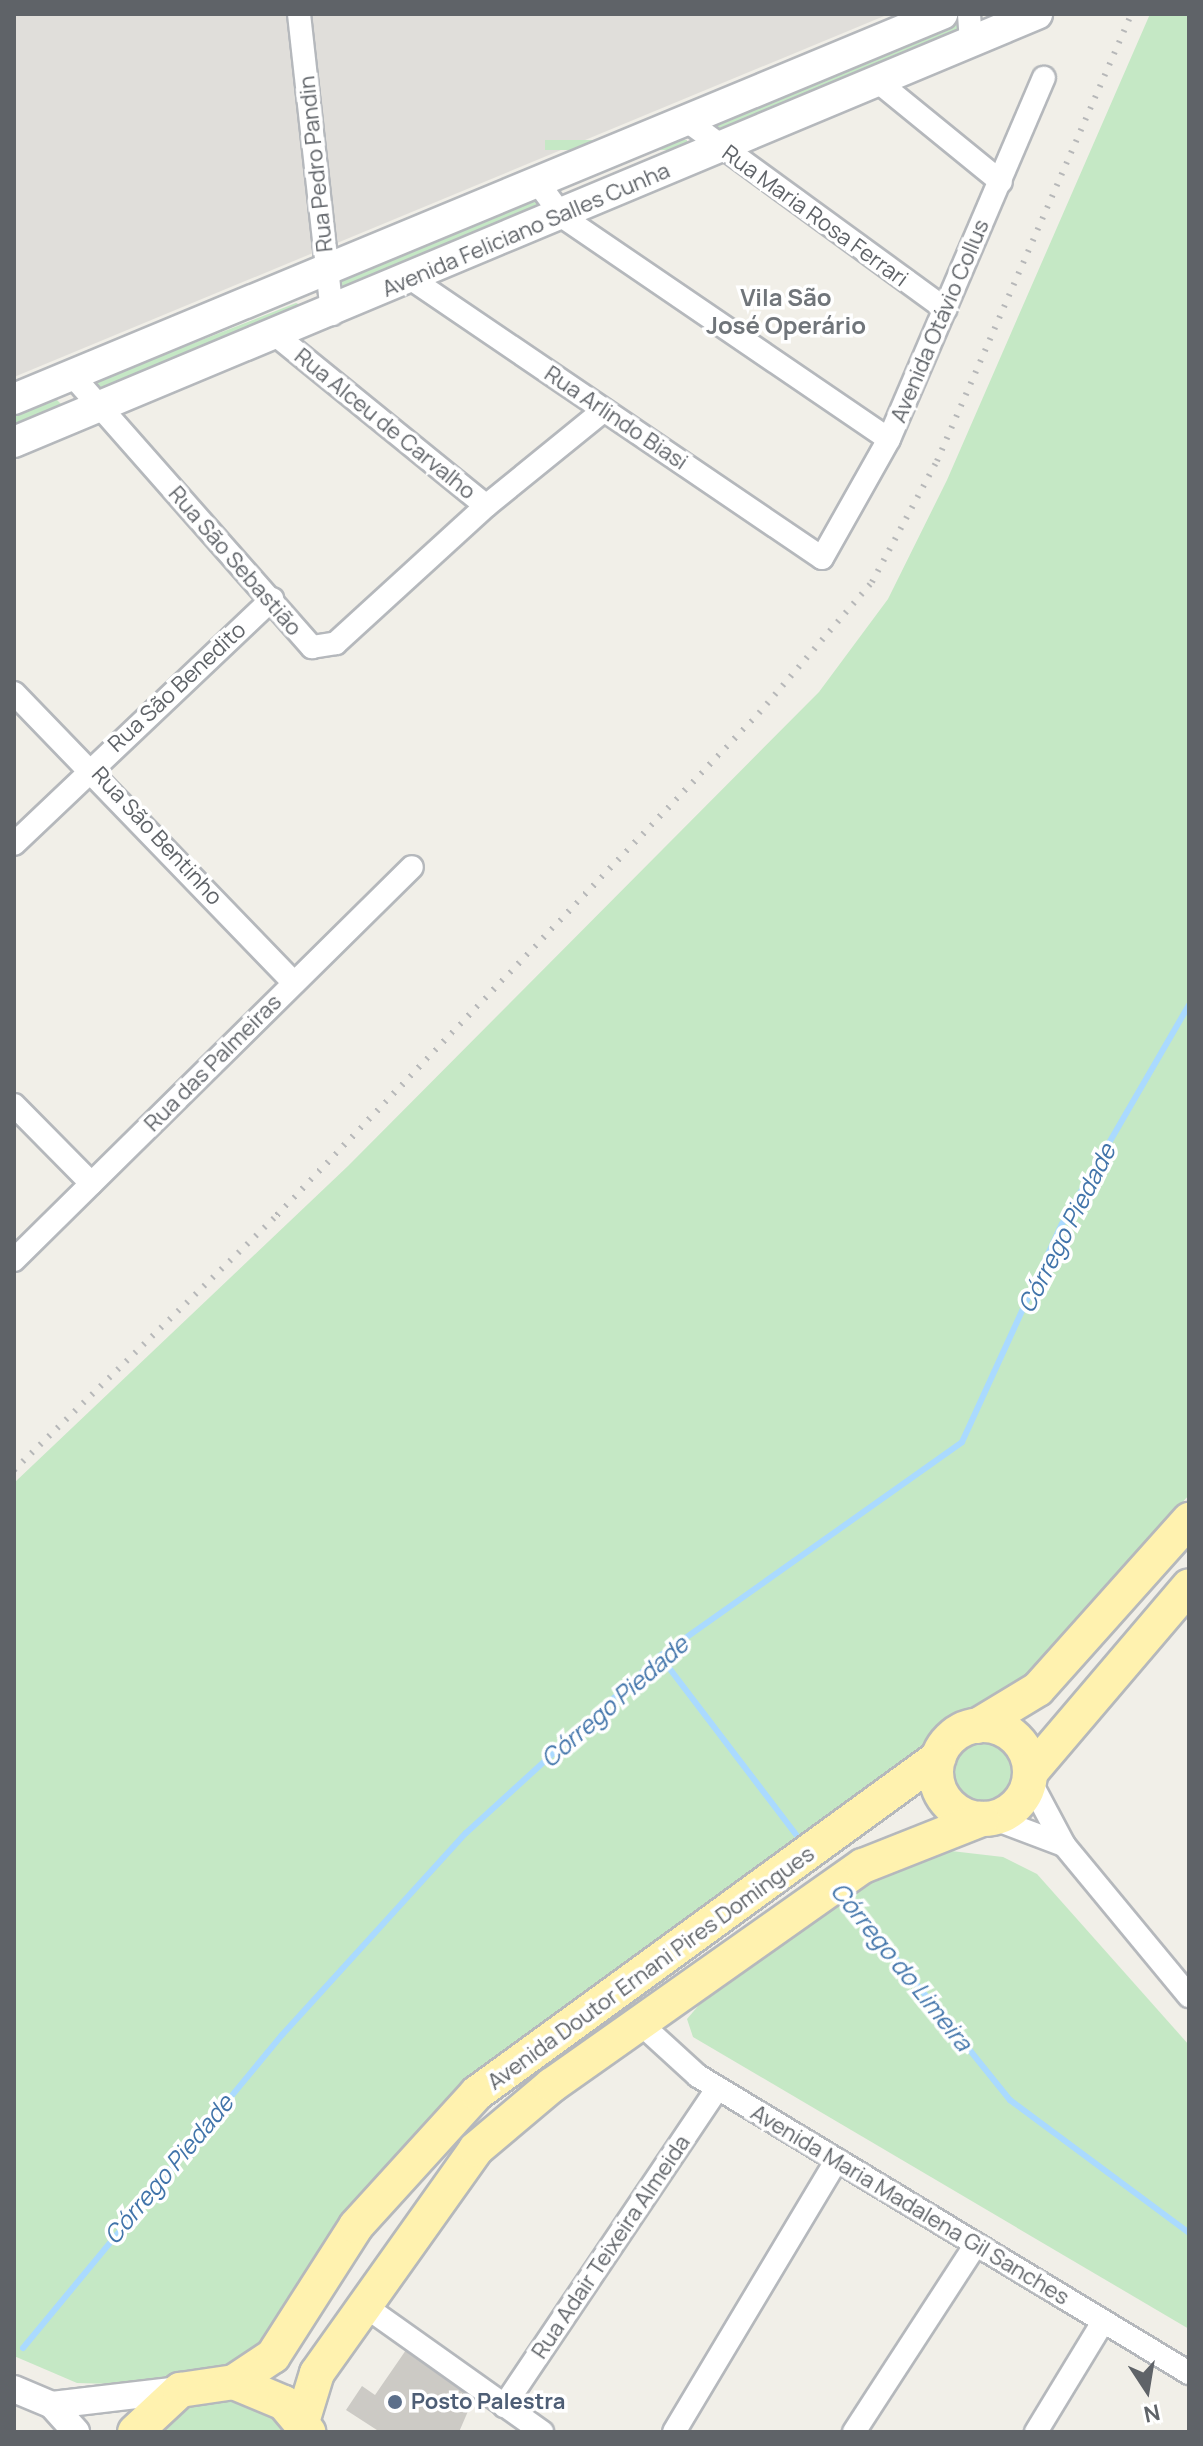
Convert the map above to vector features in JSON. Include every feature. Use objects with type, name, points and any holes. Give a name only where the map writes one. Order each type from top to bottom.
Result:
[{"type":"main road","name":"Avenida Feliciano Salles Cunha","points":[[14,399],[327,266],[538,183],[942,14]]},
{"type":"main road","name":"Avenida Feliciano Salles Cunha","points":[[14,442],[563,217],[718,146],[876,80],[970,27],[1037,14]]},
{"type":"main road","points":[[1189,1520],[1038,1689],[977,1726],[954,1736],[939,1757],[938,1783],[950,1806],[987,1819],[1017,1805],[1030,1777],[1189,1586]]},
{"type":"main road","points":[[977,1726],[1008,1732],[1030,1777]]},
{"type":"main road","name":"Avenida Doutor Ernani Pires Domingues","points":[[234,2382],[250,2379],[273,2356],[356,2226],[477,2093],[838,1834],[939,1757]]},
{"type":"main road","name":"Avenida Doutor Ernani Pires Domingues","points":[[305,2427],[317,2373],[362,2304],[476,2149],[641,2024],[863,1866],[987,1819]]},
{"type":"main road","points":[[135,2432],[180,2390],[234,2382],[260,2389],[305,2427]]},
{"type":"street","name":"Rua Pedro Pandin","points":[[299,14],[332,314]]},
{"type":"street","name":"Avenida Otávio Collus","points":[[822,558],[889,439],[1044,78]]},
{"type":"street","points":[[876,80],[1001,182]]},
{"type":"street","name":"Rua Maria Rosa Ferrari","points":[[686,120],[945,309]]},
{"type":"street","points":[[538,183],[563,217],[889,439]]},
{"type":"street","name":"Rua Arlindo Biasi","points":[[410,278],[822,558]]},
{"type":"street","name":"Rua Alceu de Carvalho","points":[[277,336],[486,506],[604,410]]},
{"type":"street","name":"Rua São Sebastião","points":[[72,375],[272,599],[301,640],[325,648],[486,506]]},
{"type":"street","name":"Rua São Benedito","points":[[14,844],[92,766],[272,599]]},
{"type":"street","name":"Rua São Bentinho","points":[[14,693],[92,766],[294,983]]},
{"type":"street","name":"Rua das Palmeiras","points":[[14,1260],[412,867]]},
{"type":"street","points":[[14,1105],[91,1183]]},
{"type":"street","points":[[1030,1777],[1064,1845],[1189,1996]]},
{"type":"street","points":[[987,1819],[1064,1845]]},
{"type":"street","name":"Avenida Maria Madalena Gil Sanches","points":[[641,2024],[718,2088],[1189,2373]]},
{"type":"street","name":"Rua Adair Teixeira Almeida","points":[[504,2406],[718,2088]]},
{"type":"street","points":[[674,2432],[837,2160]]},
{"type":"street","points":[[854,2432],[976,2244]]},
{"type":"street","points":[[362,2304],[542,2432]]},
{"type":"street","points":[[1036,2432],[1103,2322]]},
{"type":"street","points":[[14,2389],[52,2405],[76,2432]]},
{"type":"street","points":[[52,2405],[180,2390]]},
{"type":"shaded area","points":[[14,14],[889,14],[14,377]]},
{"type":"green space","points":[[1150,14],[1189,14],[1189,1495],[1017,1688],[935,1735],[733,1891],[510,2047],[410,2139],[272,2342],[213,2373],[173,2373],[149,2385],[77,2383],[14,2356],[14,1483],[348,1166],[819,692],[888,599],[947,480]]},
{"type":"green space","points":[[945,22],[958,25],[961,37],[720,138],[710,124]]},
{"type":"green space","points":[[545,140],[687,140],[687,150],[545,150]]},
{"type":"green space","points":[[532,198],[543,204],[539,213],[339,295],[333,283]]},
{"type":"green space","points":[[296,303],[308,308],[102,397],[96,391],[99,380]]},
{"type":"green space","points":[[56,399],[66,409],[14,436],[14,417]]},
{"type":"green space","points":[[975,1731],[991,1731],[1006,1737],[1018,1749],[1024,1772],[1018,1795],[1006,1807],[991,1813],[975,1813],[960,1807],[948,1795],[942,1780],[942,1764],[948,1749],[960,1737]]},
{"type":"green space","points":[[934,1849],[1003,1857],[1037,1874],[1189,2045],[1189,2329],[693,2037],[687,2019],[699,2005],[902,1860]]},
{"type":"green space","points":[[229,2395],[265,2407],[291,2432],[151,2432],[190,2400]]},
{"type":"building","name":"Posto Palestra","points":[[406,2350],[475,2395],[459,2432],[380,2432],[346,2410],[362,2386],[375,2395]]},
{"type":"waterway","name":"Córrego Piedade","points":[[23,2348],[282,2035],[466,1833],[660,1656],[962,1442],[1062,1224],[1189,1005]]},
{"type":"waterway","name":"Córrego do Limeira","points":[[660,1656],[803,1844]]},
{"type":"waterway","name":"Córrego do Limeira","points":[[843,1893],[1010,2100],[1189,2233]]},
{"type":"railway","points":[[14,1470],[277,1215],[759,713],[872,582],[937,461],[1131,14]]},
{"type":"place","name":"Posto Palestra","points":[[395,2402]]},
{"type":"district","name":"Vila São José Operário","points":[[786,311]]}]
